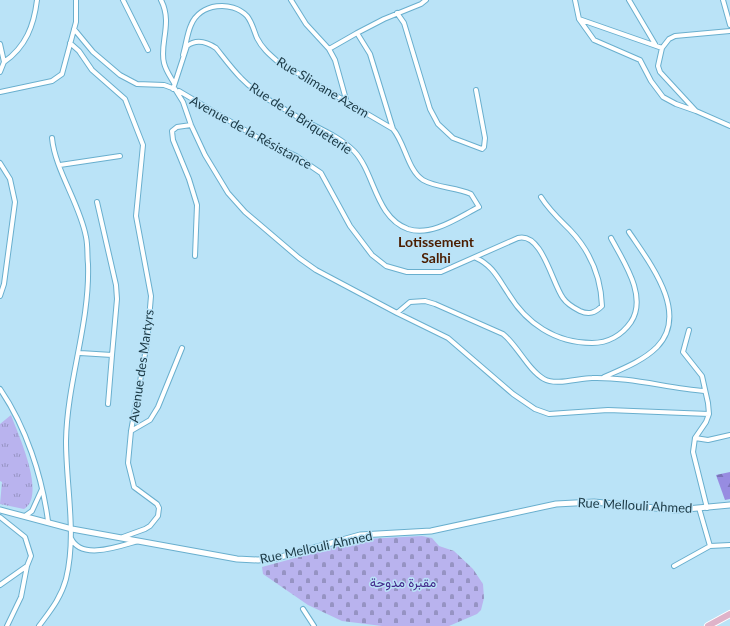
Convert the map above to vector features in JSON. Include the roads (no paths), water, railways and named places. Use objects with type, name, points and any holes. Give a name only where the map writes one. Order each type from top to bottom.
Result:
[{"type":"main road","points":[[708,626],[730,614]]},
{"type":"street","points":[[0,72],[4,62],[14,55],[31,29],[37,0]]},
{"type":"street","points":[[0,92],[52,81],[58,78],[64,69],[76,22],[76,0]]},
{"type":"street","points":[[122,0],[148,50]]},
{"type":"street","points":[[161,0],[166,16],[167,32],[164,61],[166,71],[174,83]]},
{"type":"street","points":[[291,0],[306,24],[329,49],[335,60],[347,103]]},
{"type":"street","points":[[329,49],[397,13],[421,4],[426,0]]},
{"type":"street","points":[[575,0],[579,19],[594,40],[640,60],[651,80],[663,96],[676,104],[730,126]]},
{"type":"street","points":[[629,0],[656,44]]},
{"type":"street","points":[[722,0],[730,25]]},
{"type":"street","name":"Rue Slimane Azem","points":[[183,55],[190,25],[194,19],[208,8],[219,4],[232,5],[248,17],[263,47],[277,61],[393,129],[401,141],[411,165],[418,177],[428,182],[468,192],[473,196],[479,207]]},
{"type":"street","points":[[397,13],[404,23],[430,109],[438,124],[453,138],[482,149],[484,147],[485,138],[476,90]]},
{"type":"street","points":[[579,19],[656,44],[662,48]]},
{"type":"street","name":"Avenue de la Résistance","points":[[74,30],[93,52],[120,75],[138,84],[164,85],[174,89],[273,146],[296,156],[322,173],[350,226],[372,255],[386,266],[407,272],[434,272],[448,270],[518,238],[525,237],[532,241],[544,257],[564,299],[572,306],[586,314],[598,311],[602,306],[602,299],[594,267],[587,252],[571,231],[541,198]]},
{"type":"street","points":[[696,111],[660,72],[658,66],[662,48],[669,39],[675,36],[730,32]]},
{"type":"street","points":[[358,33],[370,54],[393,129]]},
{"type":"street","name":"Rue de la Briqueterie","points":[[174,89],[174,83],[187,46],[190,43],[199,42],[211,45],[241,78],[256,90],[347,145],[359,157],[381,202],[393,219],[405,228],[411,230],[421,230],[440,227],[479,207]]},
{"type":"street","name":"Avenue des Martyrs","points":[[70,43],[79,51],[92,70],[125,99],[143,144],[136,216],[151,296],[147,343],[131,431],[128,463],[134,486],[158,504],[159,508],[158,516],[150,526],[123,537]]},
{"type":"street","points":[[0,44],[4,62]]},
{"type":"street","points":[[174,89],[183,102],[191,125],[205,155],[235,203],[245,212],[299,258],[316,270],[396,313],[448,338],[513,394],[542,413],[558,414],[608,410],[709,414]]},
{"type":"street","points":[[191,125],[177,127],[172,131],[172,140],[188,178],[197,205],[195,256]]},
{"type":"street","points":[[39,626],[56,603],[66,579],[72,529],[66,440],[71,396],[80,353],[89,290],[87,238],[75,200],[53,150],[52,138]]},
{"type":"street","points":[[60,165],[120,156]]},
{"type":"street","points":[[0,163],[10,179],[15,202],[4,284],[0,296]]},
{"type":"street","points":[[97,202],[116,285],[117,299],[108,404]]},
{"type":"street","points":[[602,378],[630,365],[653,350],[664,337],[670,321],[668,301],[650,264],[629,232]]},
{"type":"street","points":[[476,258],[489,264],[519,310],[537,327],[560,338],[587,343],[603,343],[615,337],[628,326],[636,311],[635,288],[611,238]]},
{"type":"street","points":[[396,313],[405,305],[418,300],[435,304],[503,334],[545,379],[558,382],[577,378],[616,378],[704,391]]},
{"type":"street","points":[[689,330],[683,352],[702,376],[709,414],[706,422],[695,438],[693,452],[707,508]]},
{"type":"street","points":[[131,431],[150,420],[158,407],[182,348]]},
{"type":"street","points":[[80,353],[112,355]]},
{"type":"street","points":[[0,389],[18,418],[42,489],[48,521]]},
{"type":"street","points":[[695,438],[708,440],[730,435]]},
{"type":"street","points":[[25,516],[32,511],[42,489]]},
{"type":"street","name":"Rue Mellouli Ahmed","points":[[0,510],[48,521],[72,529],[142,540],[237,559],[258,560],[277,558],[360,535],[431,531],[556,504],[594,502],[650,509],[707,508],[730,505]]},
{"type":"street","points":[[699,508],[710,546]]},
{"type":"street","points":[[0,517],[25,538],[31,556],[27,566],[20,597],[7,626]]},
{"type":"street","points":[[71,537],[77,545],[95,551],[142,540]]},
{"type":"street","points":[[674,566],[710,546],[730,545]]},
{"type":"street","points":[[0,584],[27,566]]},
{"type":"street","points":[[302,609],[314,626]]},
{"type":"district","name":"Lotissement Salhi","points":[[436,250]]},
{"type":"park label","name":"مقبرة مدوحة","points":[[403,582]]}]
